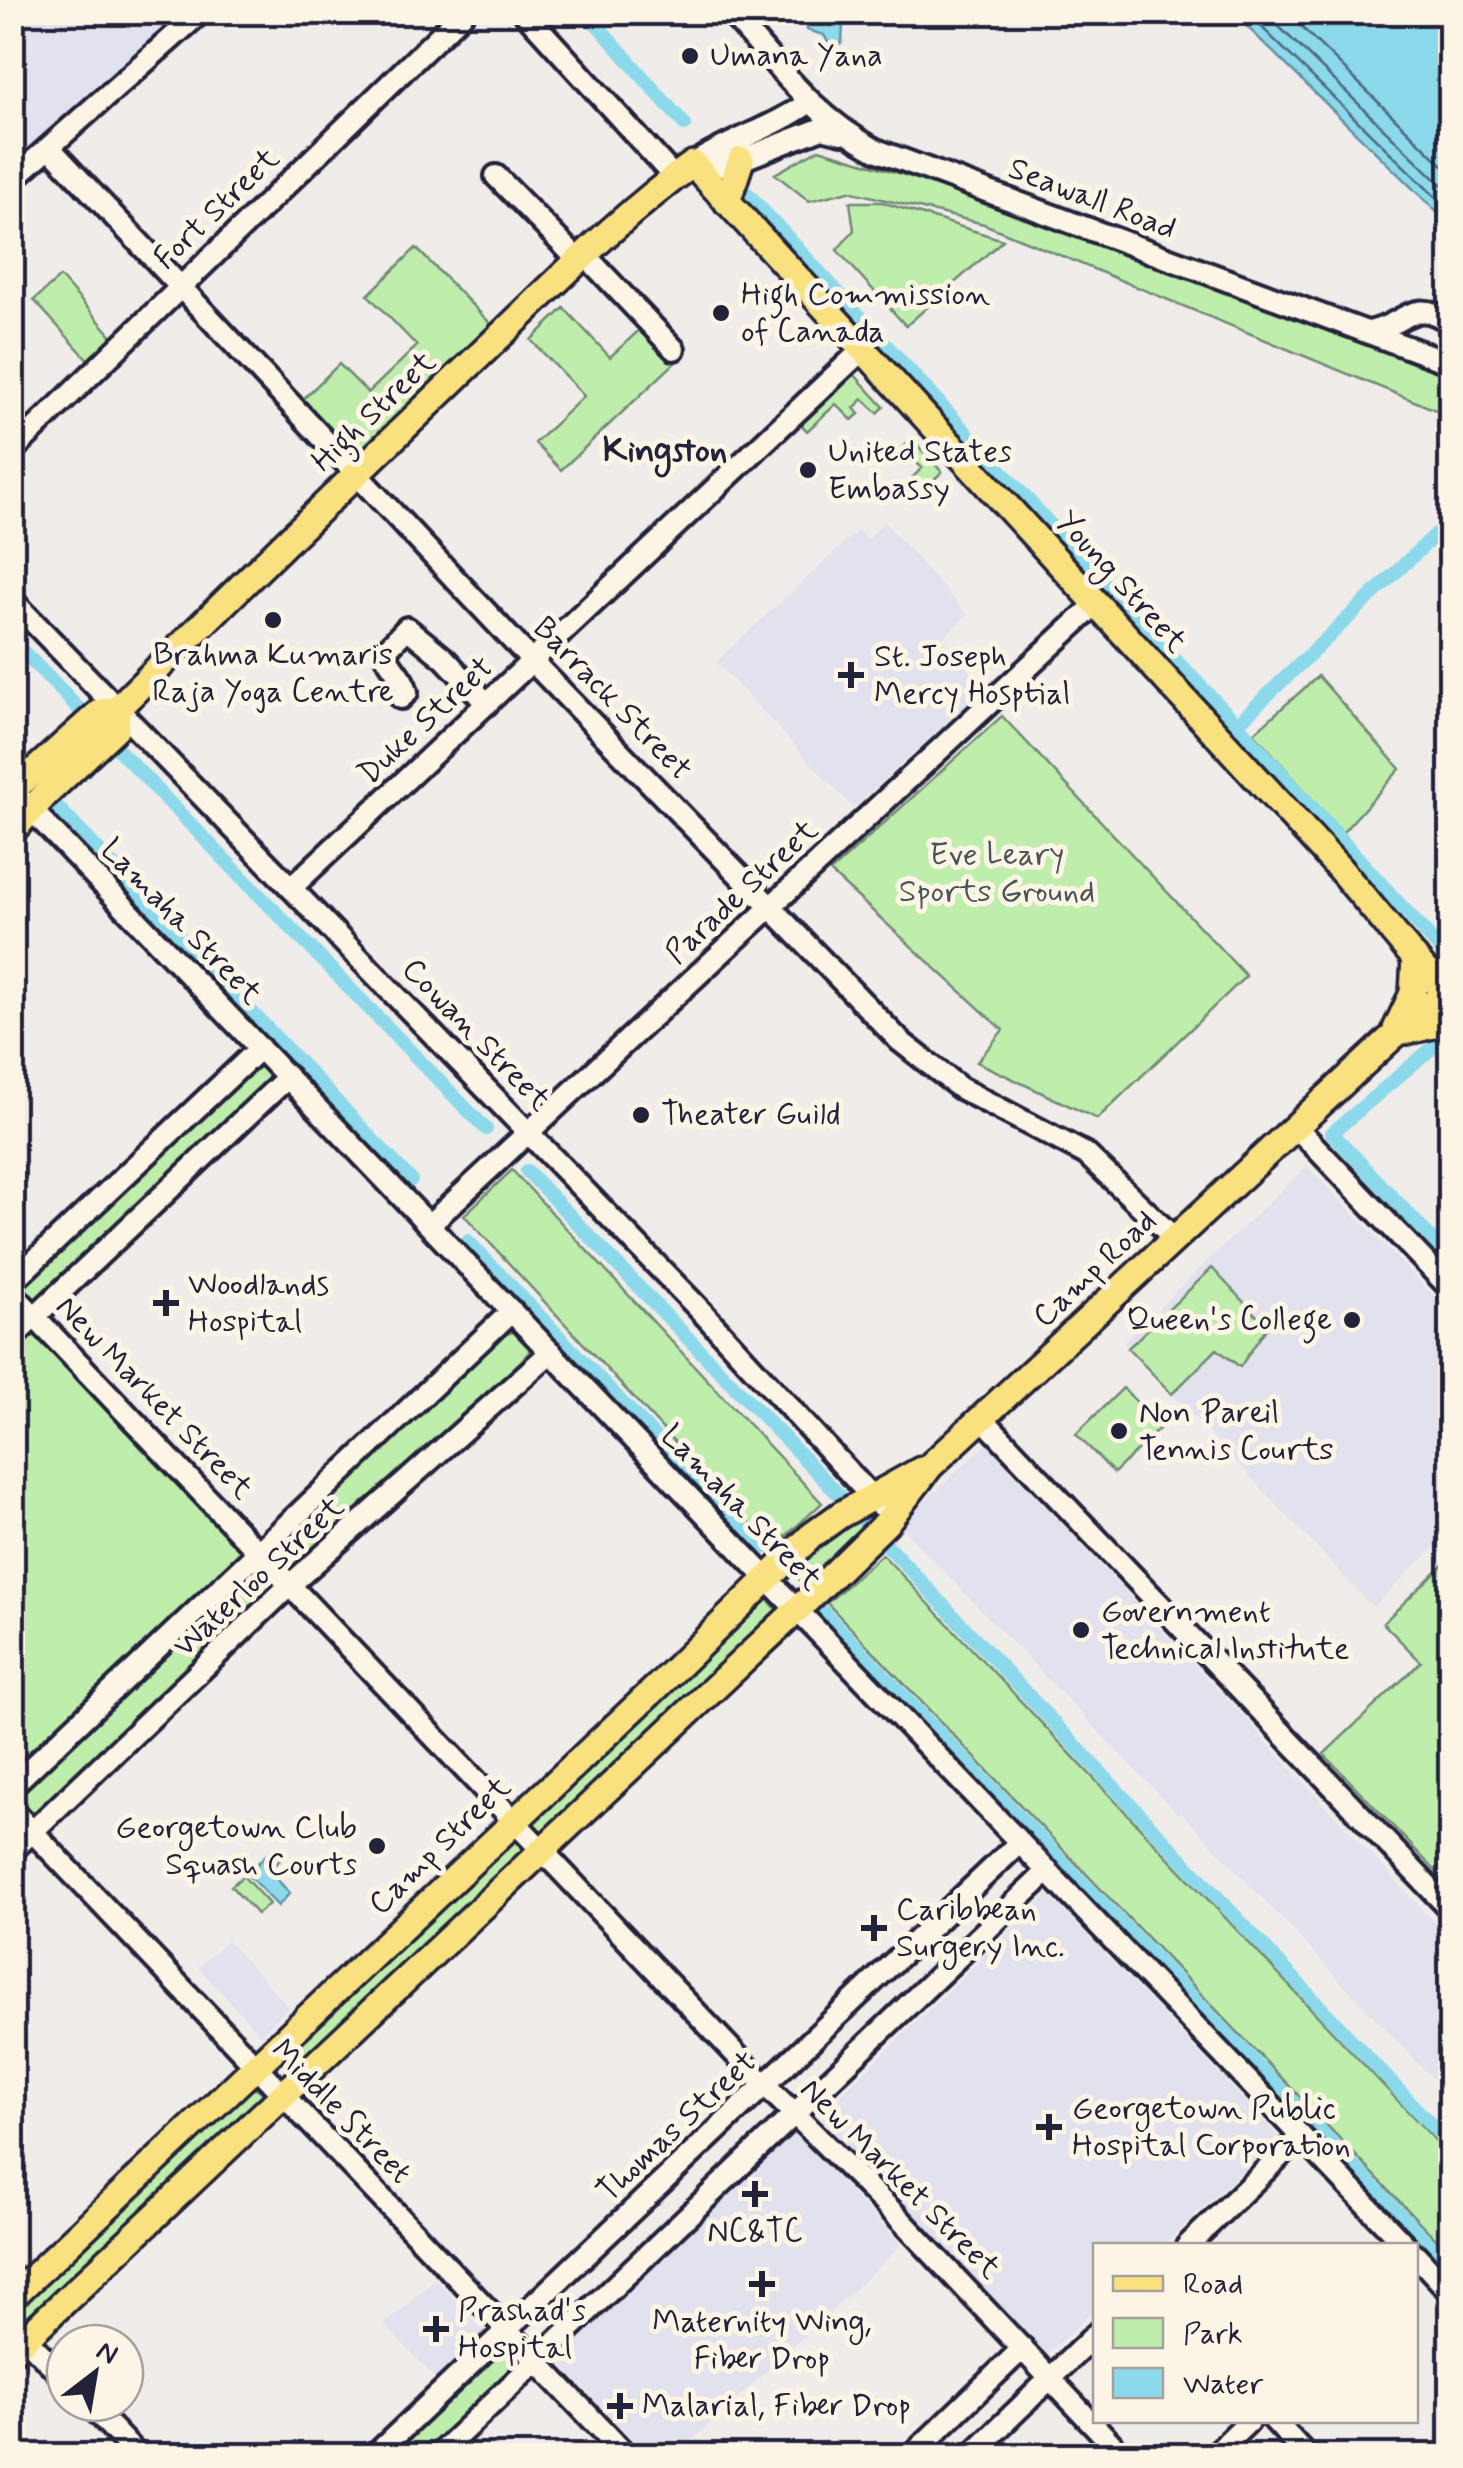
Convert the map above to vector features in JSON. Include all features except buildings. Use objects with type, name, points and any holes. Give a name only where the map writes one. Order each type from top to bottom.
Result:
[{"type":"main road","points":[[728,202],[741,160]]},
{"type":"main road","name":"Young Street","points":[[688,171],[728,202],[1449,992]]},
{"type":"main road","name":"High Street","points":[[12,832],[24,793],[111,716],[357,472],[654,192],[688,171]]},
{"type":"main road","points":[[1390,1039],[1413,992],[1415,958]]},
{"type":"main road","name":"Camp Road","points":[[806,1600],[888,1520],[930,1466],[989,1426],[1175,1239],[1390,1039],[1449,992]]},
{"type":"main road","points":[[1390,1039],[1419,1026],[1450,1021]]},
{"type":"main road","name":"Camp Street","points":[[12,2297],[811,1536],[867,1499],[930,1466]]},
{"type":"main road","points":[[17,2338],[544,1850],[806,1600]]},
{"type":"street","points":[[12,180],[201,12]]},
{"type":"street","name":"Fort Street","points":[[12,451],[464,12]]},
{"type":"street","points":[[524,12],[688,171]]},
{"type":"street","name":"Seawall Road","points":[[730,12],[790,77],[808,103],[844,133],[907,162],[1450,364]]},
{"type":"street","name":"High Street","points":[[688,171],[723,145],[808,103]]},
{"type":"street","name":"High Street","points":[[688,171],[741,160],[822,128],[844,133]]},
{"type":"street","name":"Barrack Street","points":[[49,148],[532,662],[890,1031],[960,1088],[1086,1154],[1175,1239]]},
{"type":"street","points":[[496,176],[674,350]]},
{"type":"street","points":[[1366,332],[1386,329],[1414,310],[1428,310],[1450,323]]},
{"type":"street","name":"Duke Street","points":[[292,887],[862,350]]},
{"type":"street","name":"Cowan Street","points":[[12,600],[111,716],[292,887],[702,1312],[888,1520]]},
{"type":"street","name":"Parade Street","points":[[430,1224],[1096,604]]},
{"type":"street","points":[[401,698],[407,692],[405,682],[389,665],[384,652],[407,628],[445,658],[487,704]]},
{"type":"street","name":"Lamaha Street","points":[[24,793],[260,1048],[551,1352],[806,1600],[1020,1842],[1403,2243]]},
{"type":"street","points":[[12,1282],[260,1048]]},
{"type":"street","points":[[12,1338],[288,1077]]},
{"type":"street","points":[[1297,1128],[1450,1288]]},
{"type":"street","name":"New Market Street","points":[[12,1293],[1123,2456]]},
{"type":"street","name":"Waterloo Street","points":[[12,1786],[512,1311]]},
{"type":"street","name":"Waterloo Street","points":[[12,1851],[290,1585],[551,1352]]},
{"type":"street","points":[[989,1426],[1450,1909]]},
{"type":"street","name":"Middle Street","points":[[12,1810],[627,2456]]},
{"type":"street","name":"Thomas Street","points":[[374,2456],[1020,1842]]},
{"type":"street","points":[[438,2456],[1048,1872]]},
{"type":"street","points":[[1190,2243],[1301,2136]]},
{"type":"street","name":"Lamaha Street","points":[[1418,2259],[1450,2292]]},
{"type":"street","points":[[970,2456],[1093,2337]]},
{"type":"street","points":[[17,2338],[45,2362]]},
{"type":"street","points":[[911,2456],[1023,2348]]},
{"type":"street","points":[[107,2423],[138,2456]]},
{"type":"street","points":[[1214,2456],[1247,2423]]},
{"type":"street","points":[[1277,2423],[1307,2456]]},
{"type":"shaded area","points":[[13,13],[193,13],[13,168]]},
{"type":"shaded area","name":"St. Joseph Mercy Hosptial","points":[[884,522],[967,615],[942,639],[985,688],[853,808],[716,662],[858,530],[867,540]]},
{"type":"shaded area","points":[[1307,1166],[1450,1313],[1450,1533],[1373,1607],[1123,1342]]},
{"type":"shaded area","points":[[986,1444],[1261,1735],[1233,1762],[1261,1737],[1450,1939],[1450,2097],[1181,1812],[1178,1814],[899,1525]]},
{"type":"shaded area","name":"Georgetown Public Hospital Corporation","points":[[1048,1894],[1279,2137],[1165,2243],[1093,2243],[1093,2311],[1045,2356],[819,2116]]},
{"type":"shaded area","points":[[227,1941],[289,2007],[260,2034],[198,1967]]},
{"type":"shaded area","points":[[792,2132],[902,2245],[676,2455],[647,2455],[554,2356]]},
{"type":"shaded area","name":"Prashad's Hospital","points":[[435,2279],[487,2334],[437,2380],[385,2325]]},
{"type":"green space","points":[[819,149],[1037,215],[1450,375],[1450,416],[984,224],[849,191],[809,201],[775,174]]},
{"type":"green space","points":[[850,202],[882,202],[1003,240],[906,326],[837,250],[854,230]]},
{"type":"green space","points":[[416,248],[491,324],[356,456],[301,401],[339,364],[368,393],[417,346],[368,295]]},
{"type":"green space","points":[[60,277],[114,338],[91,363],[34,300]]},
{"type":"green space","points":[[564,308],[610,357],[646,324],[679,359],[561,470],[535,443],[584,396],[531,340]]},
{"type":"green space","points":[[854,374],[884,407],[878,413],[863,399],[854,408],[859,414],[852,420],[836,404],[807,431],[801,424]]},
{"type":"green space","points":[[907,443],[913,450],[918,446],[942,472],[924,489],[913,477],[922,468],[909,455],[901,462],[894,455]]},
{"type":"green space","points":[[1318,676],[1400,769],[1342,833],[1254,733]]},
{"type":"green space","name":"Eve Leary Sports Ground","points":[[1002,716],[1246,976],[1097,1119],[977,1062],[1003,1030],[830,872]]},
{"type":"green space","points":[[257,1061],[274,1079],[36,1305],[20,1288]]},
{"type":"green space","points":[[512,1170],[822,1503],[773,1548],[464,1215]]},
{"type":"green space","points":[[1212,1268],[1267,1327],[1240,1367],[1217,1349],[1172,1394],[1128,1348]]},
{"type":"green space","points":[[31,1330],[243,1551],[13,1770],[12,1348]]},
{"type":"green space","points":[[519,1330],[530,1339],[529,1352],[520,1362],[294,1575],[274,1559],[277,1548],[503,1335]]},
{"type":"green space","name":"Non Pareil Tennis Courts","points":[[1123,1388],[1161,1427],[1114,1473],[1076,1434]]},
{"type":"green space","points":[[899,1487],[807,1588],[788,1568]]},
{"type":"green space","points":[[882,1554],[1450,2156],[1450,2254],[827,1603]]},
{"type":"green space","points":[[1450,1558],[1450,1886],[1324,1754],[1421,1662],[1383,1623]]},
{"type":"green space","points":[[262,1570],[273,1579],[272,1592],[37,1815],[23,1809],[17,1799],[20,1788],[246,1575]]},
{"type":"green space","points":[[761,1593],[782,1615],[544,1838],[527,1819]]},
{"type":"green space","points":[[511,1830],[532,1853],[295,2076],[277,2056]]},
{"type":"green space","points":[[243,1876],[269,1904],[257,1914],[231,1886]]},
{"type":"green space","points":[[247,2089],[258,2089],[265,2095],[30,2324],[20,2321],[19,2303]]},
{"type":"green space","points":[[503,2346],[511,2346],[521,2357],[521,2364],[428,2455],[388,2456]]},
{"type":"water","points":[[1233,13],[1450,13],[1450,226],[1437,212]]},
{"type":"water","points":[[831,16],[843,24],[842,43],[830,46],[824,35],[807,30],[807,18]]},
{"type":"water","points":[[272,1849],[281,1859],[269,1871],[290,1893],[278,1906],[247,1874]]},
{"type":"waterway","points":[[586,12],[685,125]]},
{"type":"waterway","points":[[747,193],[1237,724],[1436,534]]},
{"type":"waterway","points":[[12,640],[486,1129]]},
{"type":"waterway","points":[[1237,724],[1450,960]]},
{"type":"waterway","points":[[12,759],[411,1180]]},
{"type":"waterway","points":[[1450,1047],[1439,1042],[1332,1133],[1450,1258]]},
{"type":"waterway","points":[[527,1171],[887,1545],[1450,2145]]},
{"type":"waterway","points":[[468,1241],[762,1549]]},
{"type":"waterway","points":[[823,1612],[1450,2266]]},
{"type":"place","name":"Umana Yana","points":[[690,56]]},
{"type":"place","name":"High Commission of Canada","points":[[721,313]]},
{"type":"place","name":"United States Embassy","points":[[808,470]]},
{"type":"place","name":"Brahma Kumaris Raja Yoga Centre","points":[[273,620]]},
{"type":"place","name":"St. Joseph Mercy Hosptial","points":[[851,675]]},
{"type":"place","name":"Theater Guild","points":[[641,1115]]},
{"type":"place","name":"Woodlands Hospital","points":[[166,1303]]},
{"type":"place","name":"Queen's College","points":[[1352,1320]]},
{"type":"place","name":"Non Pareil Tennis Courts","points":[[1119,1431]]},
{"type":"place","name":"Government Technical Institute","points":[[1081,1630]]},
{"type":"place","name":"Georgetown Club Squash Courts","points":[[377,1846]]},
{"type":"place","name":"Caribbean Surgery Inc.","points":[[874,1928]]},
{"type":"place","name":"Georgetown Public Hospital Corporation","points":[[1049,2127]]},
{"type":"place","name":"NC&TC","points":[[755,2194]]},
{"type":"place","name":"Maternity Wing, Fiber Drop","points":[[762,2284]]},
{"type":"place","name":"Prashad's Hospital","points":[[436,2329]]},
{"type":"place","name":"Malarial, Fiber Drop","points":[[620,2406]]},
{"type":"district","name":"Kingston","points":[[665,451]]}]
